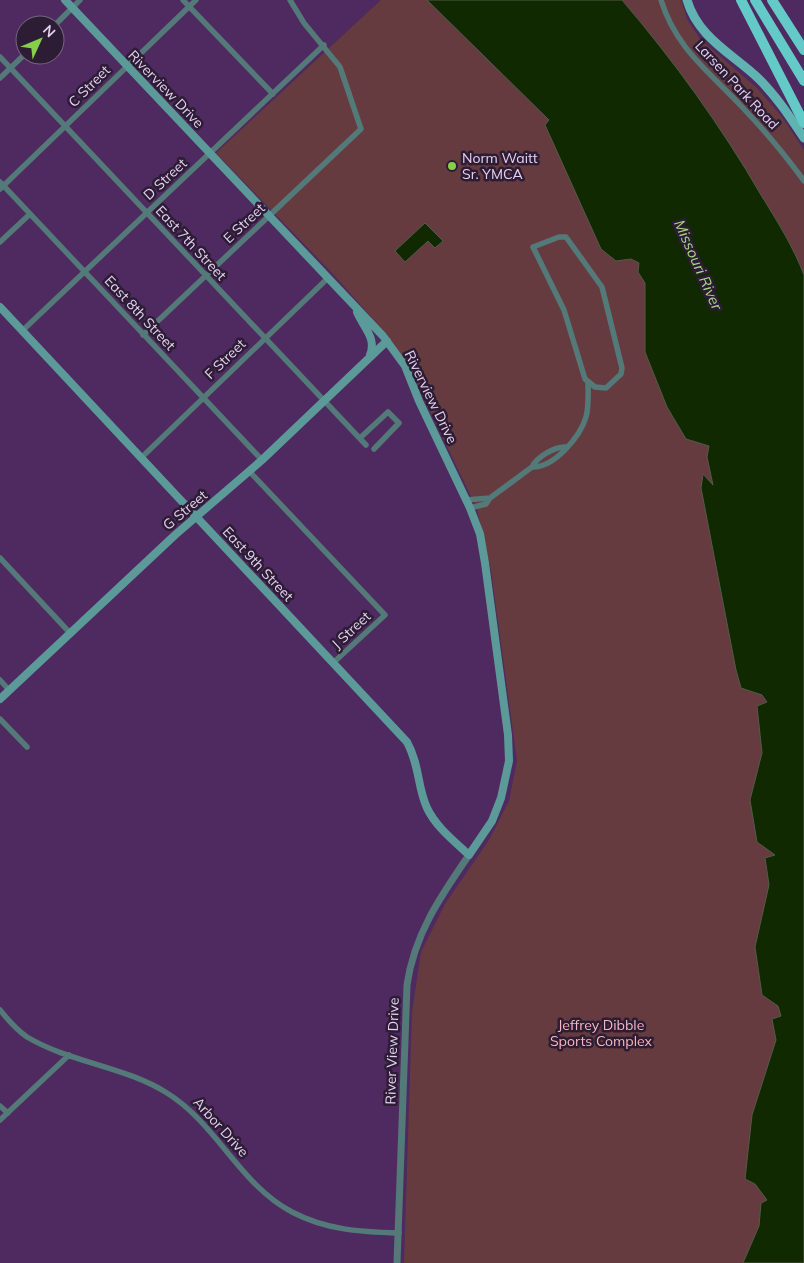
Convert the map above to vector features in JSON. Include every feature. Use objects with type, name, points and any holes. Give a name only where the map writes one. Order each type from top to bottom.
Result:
[{"type":"highway","points":[[741,0],[804,123]]},
{"type":"highway","points":[[755,0],[804,81]]},
{"type":"highway","points":[[772,0],[804,45]]},
{"type":"highway","points":[[780,11],[804,50]]},
{"type":"main road","name":"Riverview Drive","points":[[65,0],[356,307],[387,341],[405,366],[480,534],[508,735],[509,761],[501,798],[492,821],[468,855]]},
{"type":"main road","points":[[687,0],[695,19],[707,36],[767,88],[804,138]]},
{"type":"main road","name":"East 9th Street","points":[[0,307],[406,742],[417,763],[424,800],[429,812],[445,833],[468,855]]},
{"type":"main road","points":[[356,307],[372,339],[373,348],[368,358]]},
{"type":"main road","name":"G Street","points":[[0,699],[174,535],[250,472],[387,341]]},
{"type":"street","points":[[64,15],[80,0]]},
{"type":"street","points":[[183,0],[272,94]]},
{"type":"street","name":"C Street","points":[[1,186],[66,127],[196,0]]},
{"type":"street","points":[[290,0],[304,23],[324,45]]},
{"type":"street","name":"Larsen Park Road","points":[[661,0],[676,34],[692,58],[743,107],[804,181]]},
{"type":"street","name":"D Street","points":[[22,331],[324,45]]},
{"type":"street","name":"E Street","points":[[144,335],[361,129],[340,67],[324,45]]},
{"type":"street","name":"East 7th Street","points":[[0,57],[366,445]]},
{"type":"street","points":[[0,78],[15,64]]},
{"type":"street","name":"East 8th Street","points":[[1,186],[30,214],[262,460]]},
{"type":"street","points":[[0,242],[30,214]]},
{"type":"street","points":[[470,508],[486,504],[490,498],[532,467],[539,468],[564,452],[566,447],[574,441],[586,420],[588,382],[583,374],[564,310],[533,248],[552,238],[566,237],[602,287],[621,359],[621,374],[610,386],[601,388],[588,382]]},
{"type":"street","name":"F Street","points":[[141,458],[328,278]]},
{"type":"street","points":[[360,438],[388,412],[399,423],[374,449]]},
{"type":"street","name":"J Street","points":[[250,472],[385,615],[333,663]]},
{"type":"street","points":[[466,500],[490,498]]},
{"type":"street","points":[[0,558],[70,633]]},
{"type":"street","points":[[0,680],[10,690]]},
{"type":"street","points":[[0,719],[27,747]]},
{"type":"street","name":"River View Drive","points":[[397,1263],[407,985],[410,964],[415,948],[434,908],[468,855]]},
{"type":"street","name":"Arbor Drive","points":[[0,1010],[26,1036],[50,1048],[136,1077],[185,1105],[215,1135],[262,1191],[290,1211],[319,1224],[338,1229],[399,1233]]},
{"type":"street","points":[[0,1120],[69,1055]]},
{"type":"street","points":[[0,1106],[8,1113]]},
{"type":"green space","name":"Jeffrey Dibble Sports Complex","points":[[381,0],[435,0],[547,80],[719,401],[768,681],[797,969],[770,1263],[404,1263],[412,1012],[421,952],[445,904],[489,840],[509,801],[517,761],[491,570],[477,509],[408,365],[387,335],[334,275],[216,153]]},
{"type":"green space","points":[[622,0],[681,0],[687,19],[700,39],[758,89],[782,117],[804,150],[804,275],[784,234],[730,144],[660,46]]},
{"type":"water","name":"Missouri River","points":[[427,0],[622,0],[678,70],[730,144],[784,234],[804,275],[804,1263],[743,1263],[759,1226],[761,1203],[767,1200],[755,1184],[745,1179],[752,1115],[776,1040],[772,1019],[781,1016],[778,1006],[762,995],[755,947],[769,885],[765,858],[775,855],[757,842],[750,800],[762,753],[757,706],[767,702],[762,695],[741,688],[736,670],[701,488],[703,474],[713,485],[707,457],[709,446],[686,439],[667,407],[645,352],[645,283],[638,272],[639,263],[631,259],[616,261],[601,249],[545,125],[549,120]]},
{"type":"water","points":[[425,223],[443,241],[435,248],[428,241],[405,262],[395,251]]},
{"type":"place","name":"Norm Waitt Sr. YMCA","points":[[452,166]]}]
